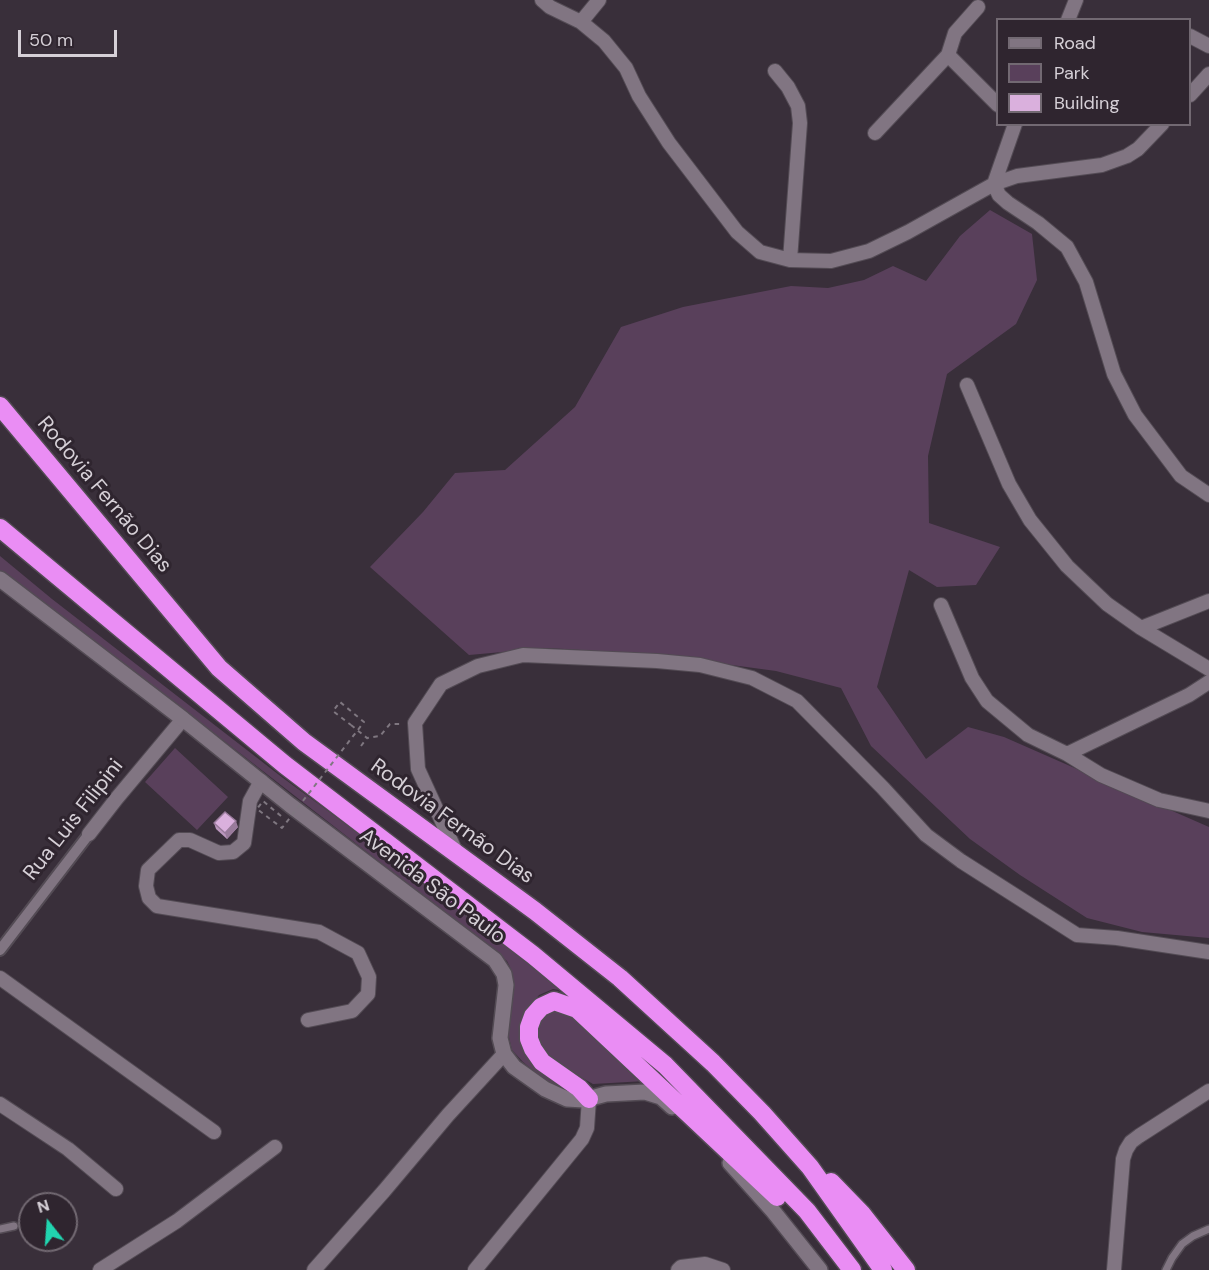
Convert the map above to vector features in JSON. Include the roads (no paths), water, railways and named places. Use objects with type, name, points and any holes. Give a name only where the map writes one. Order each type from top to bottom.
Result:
[{"type":"highway","name":"Rodovia Fernão Dias","points":[[0,406],[219,668],[304,742],[457,852],[620,978],[713,1063],[762,1113],[810,1167],[883,1270]]},
{"type":"highway","points":[[0,528],[285,765],[533,955],[665,1065],[807,1211],[852,1270]]},
{"type":"highway","points":[[589,1099],[579,1088],[542,1062],[533,1049],[529,1033],[533,1016],[541,1007],[554,1001],[577,1009],[790,1209],[807,1211]]},
{"type":"highway","points":[[810,1167],[834,1184],[880,1236],[906,1270]]},
{"type":"street","points":[[542,0],[550,7],[581,22],[604,41],[626,68],[654,122],[737,232],[760,252],[790,260],[831,261],[868,251],[908,232],[994,184],[1017,176],[1102,165],[1127,156],[1160,126]]},
{"type":"street","points":[[581,22],[599,0]]},
{"type":"street","points":[[1069,18],[1076,0]]},
{"type":"street","points":[[875,133],[948,56],[955,33],[978,7]]},
{"type":"street","points":[[1191,36],[1209,45]]},
{"type":"street","points":[[948,56],[996,103]]},
{"type":"street","points":[[775,71],[788,87],[798,106],[800,123],[790,260]]},
{"type":"street","points":[[1191,94],[1209,74]]},
{"type":"street","points":[[1014,126],[994,184],[999,195],[1008,204],[1038,223],[1067,248],[1086,282],[1114,374],[1135,415],[1181,476],[1209,495]]},
{"type":"street","points":[[967,385],[1009,484],[1030,520],[1067,566],[1107,604],[1141,628],[1209,669]]},
{"type":"street","name":"Avenida São Paulo","points":[[0,579],[495,960],[504,974],[506,985],[500,1038],[504,1054]]},
{"type":"street","points":[[1141,628],[1209,601]]},
{"type":"street","points":[[941,605],[972,678],[987,700],[1028,735],[1067,754],[1101,775],[1159,800],[1209,811]]},
{"type":"street","points":[[457,852],[418,769],[415,723],[441,684],[478,666],[523,655],[700,664],[752,678],[797,701],[926,835],[962,861],[1077,935],[1117,938],[1209,952]]},
{"type":"street","points":[[1067,754],[1189,695],[1209,682]]},
{"type":"street","name":"Rua Luis Filipini","points":[[0,950],[117,798],[183,719]]},
{"type":"street","points":[[261,780],[250,801],[244,843],[233,852],[219,853],[190,840],[178,840],[148,870],[146,886],[149,898],[157,906],[319,932],[358,953],[369,977],[368,994],[352,1011],[308,1020]]},
{"type":"street","points":[[0,978],[214,1132]]},
{"type":"street","points":[[314,1270],[504,1054],[514,1067],[545,1089],[567,1099],[584,1100],[606,1094],[645,1092],[661,1097],[743,1177],[820,1270]]},
{"type":"street","points":[[1114,1270],[1123,1159],[1126,1150],[1139,1136],[1209,1091]]},
{"type":"street","points":[[475,1270],[582,1139],[587,1128],[589,1099]]},
{"type":"street","points":[[0,1104],[68,1149],[116,1189]]},
{"type":"street","points":[[100,1270],[177,1221],[275,1147]]},
{"type":"street","points":[[678,1270],[681,1267],[705,1263],[723,1270]]},
{"type":"lane","points":[[0,1229],[14,1226]]},
{"type":"lane","points":[[1166,1270],[1182,1244],[1209,1229]]}]
